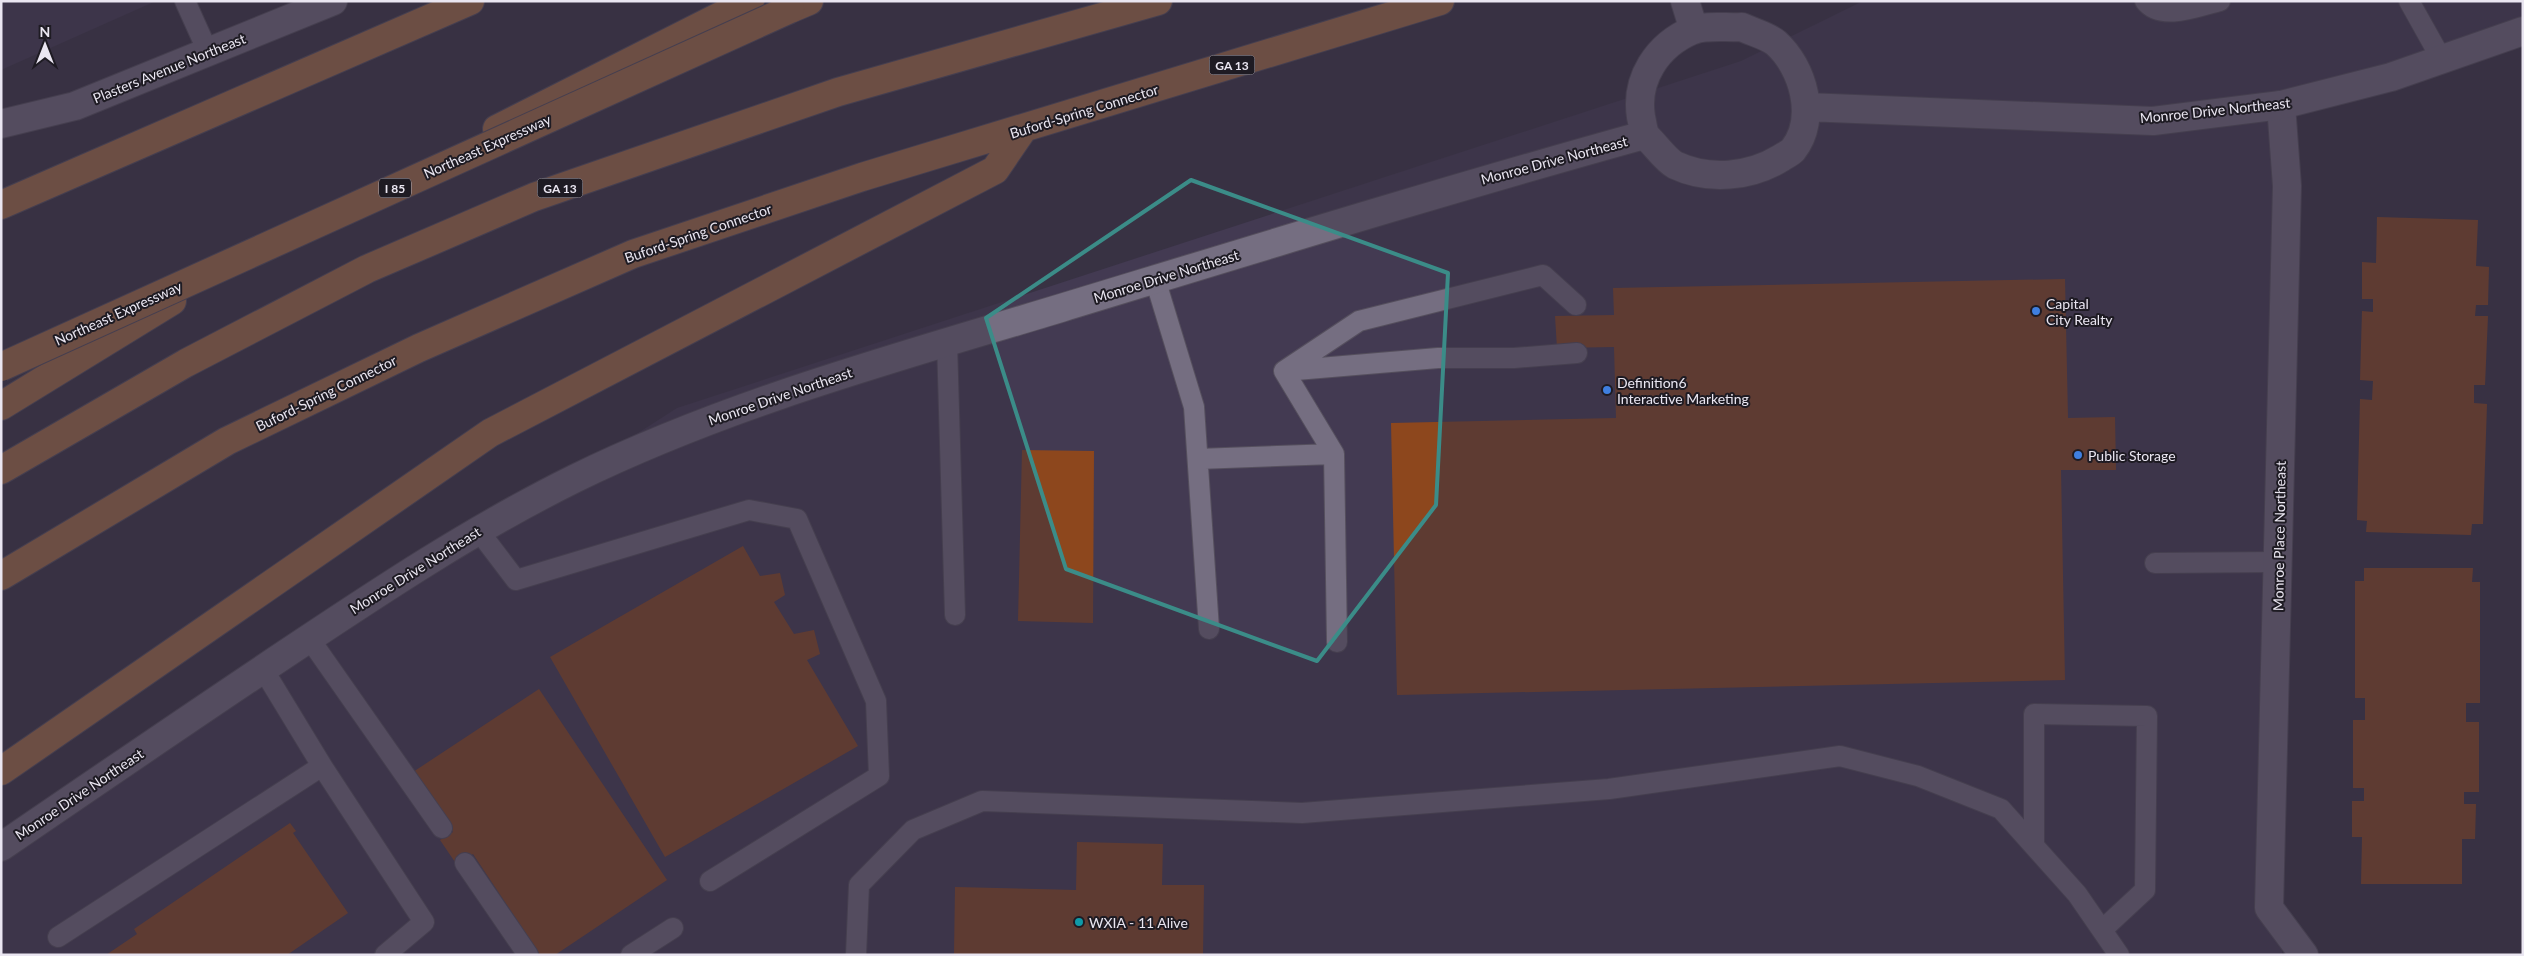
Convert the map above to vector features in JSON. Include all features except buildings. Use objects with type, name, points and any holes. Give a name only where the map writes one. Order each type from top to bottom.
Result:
[{"type":"highway","points":[[1,205],[470,1]]},
{"type":"highway","points":[[1,406],[140,319],[303,224],[750,1]]},
{"type":"highway","name":"Northeast Expressway","points":[[1,367],[809,1]]},
{"type":"highway","name":"GA 13","points":[[1,470],[186,363],[367,269],[534,197],[838,92],[1158,1]]},
{"type":"highway","name":"Buford-Spring Connector","points":[[1,576],[227,441],[418,348],[624,258],[862,177],[1440,1]]},
{"type":"highway","points":[[1,771],[490,432],[995,170],[1023,129]]},
{"type":"main road","name":"Plasters Avenue Northeast","points":[[1,124],[75,106],[333,1]]},
{"type":"main road","points":[[1685,1],[1694,30]]},
{"type":"main road","name":"Monroe Drive Northeast","points":[[1742,27],[1776,42],[1799,72],[1806,107],[1802,131],[1793,150],[1773,163],[1741,175],[1704,174],[1674,164],[1644,135],[1639,105],[1643,79],[1654,58],[1668,44],[1694,30],[1742,27]]},
{"type":"main road","name":"Monroe Drive Northeast","points":[[1806,107],[2153,120],[2281,105],[2392,77],[2523,32]]},
{"type":"main road","name":"Monroe Place Northeast","points":[[2281,105],[2287,186],[2269,908],[2304,955]]},
{"type":"main road","name":"Monroe Drive Northeast","points":[[1,847],[389,584],[478,530],[575,478],[697,424],[806,385],[1478,180],[1644,135]]},
{"type":"lane","points":[[185,1],[208,52]]},
{"type":"lane","points":[[2146,1],[2149,6],[2165,12],[2220,1]]},
{"type":"lane","points":[[2409,1],[2442,60]]},
{"type":"lane","points":[[1284,371],[1359,321],[1542,275],[1576,304]]},
{"type":"lane","points":[[1156,279],[1194,407],[1210,629]]},
{"type":"lane","points":[[947,342],[955,615]]},
{"type":"lane","points":[[1284,371],[1438,358],[1514,358],[1577,353]]},
{"type":"lane","points":[[1284,371],[1334,454],[1337,642]]},
{"type":"lane","points":[[1198,459],[1334,454]]},
{"type":"lane","points":[[478,530],[516,580],[749,510],[797,520],[876,701],[879,776],[710,881]]},
{"type":"lane","points":[[2155,563],[2279,562]]},
{"type":"lane","points":[[309,638],[442,828]]},
{"type":"lane","points":[[263,669],[322,766],[424,922],[385,955]]},
{"type":"lane","points":[[2034,846],[2034,714],[2147,716],[2145,890],[2102,930]]},
{"type":"lane","points":[[856,955],[859,885],[913,830],[982,801],[1302,813],[1610,789],[1840,756],[1918,776],[2001,809],[2077,894],[2119,955]]},
{"type":"lane","points":[[58,937],[322,766]]},
{"type":"lane","points":[[465,863],[528,955]]},
{"type":"lane","points":[[631,955],[673,928]]},
{"type":"highlighted area","points":[[1191,180],[1448,273],[1436,505],[1317,661],[1066,569],[986,318]]},
{"type":"shaded area","points":[[1,1],[156,1],[1,70]]},
{"type":"shaded area","points":[[1863,1],[2523,1],[2523,18],[2282,115],[2282,955],[1,955],[1,842],[677,408],[1741,61]]},
{"type":"place","name":"Capital City Realty","points":[[2036,311]]},
{"type":"place","name":"Definition6 Interactive Marketing","points":[[1607,390]]},
{"type":"place","name":"Public Storage","points":[[2078,455]]},
{"type":"place","name":"WXIA - 11 Alive","points":[[1079,922]]}]
